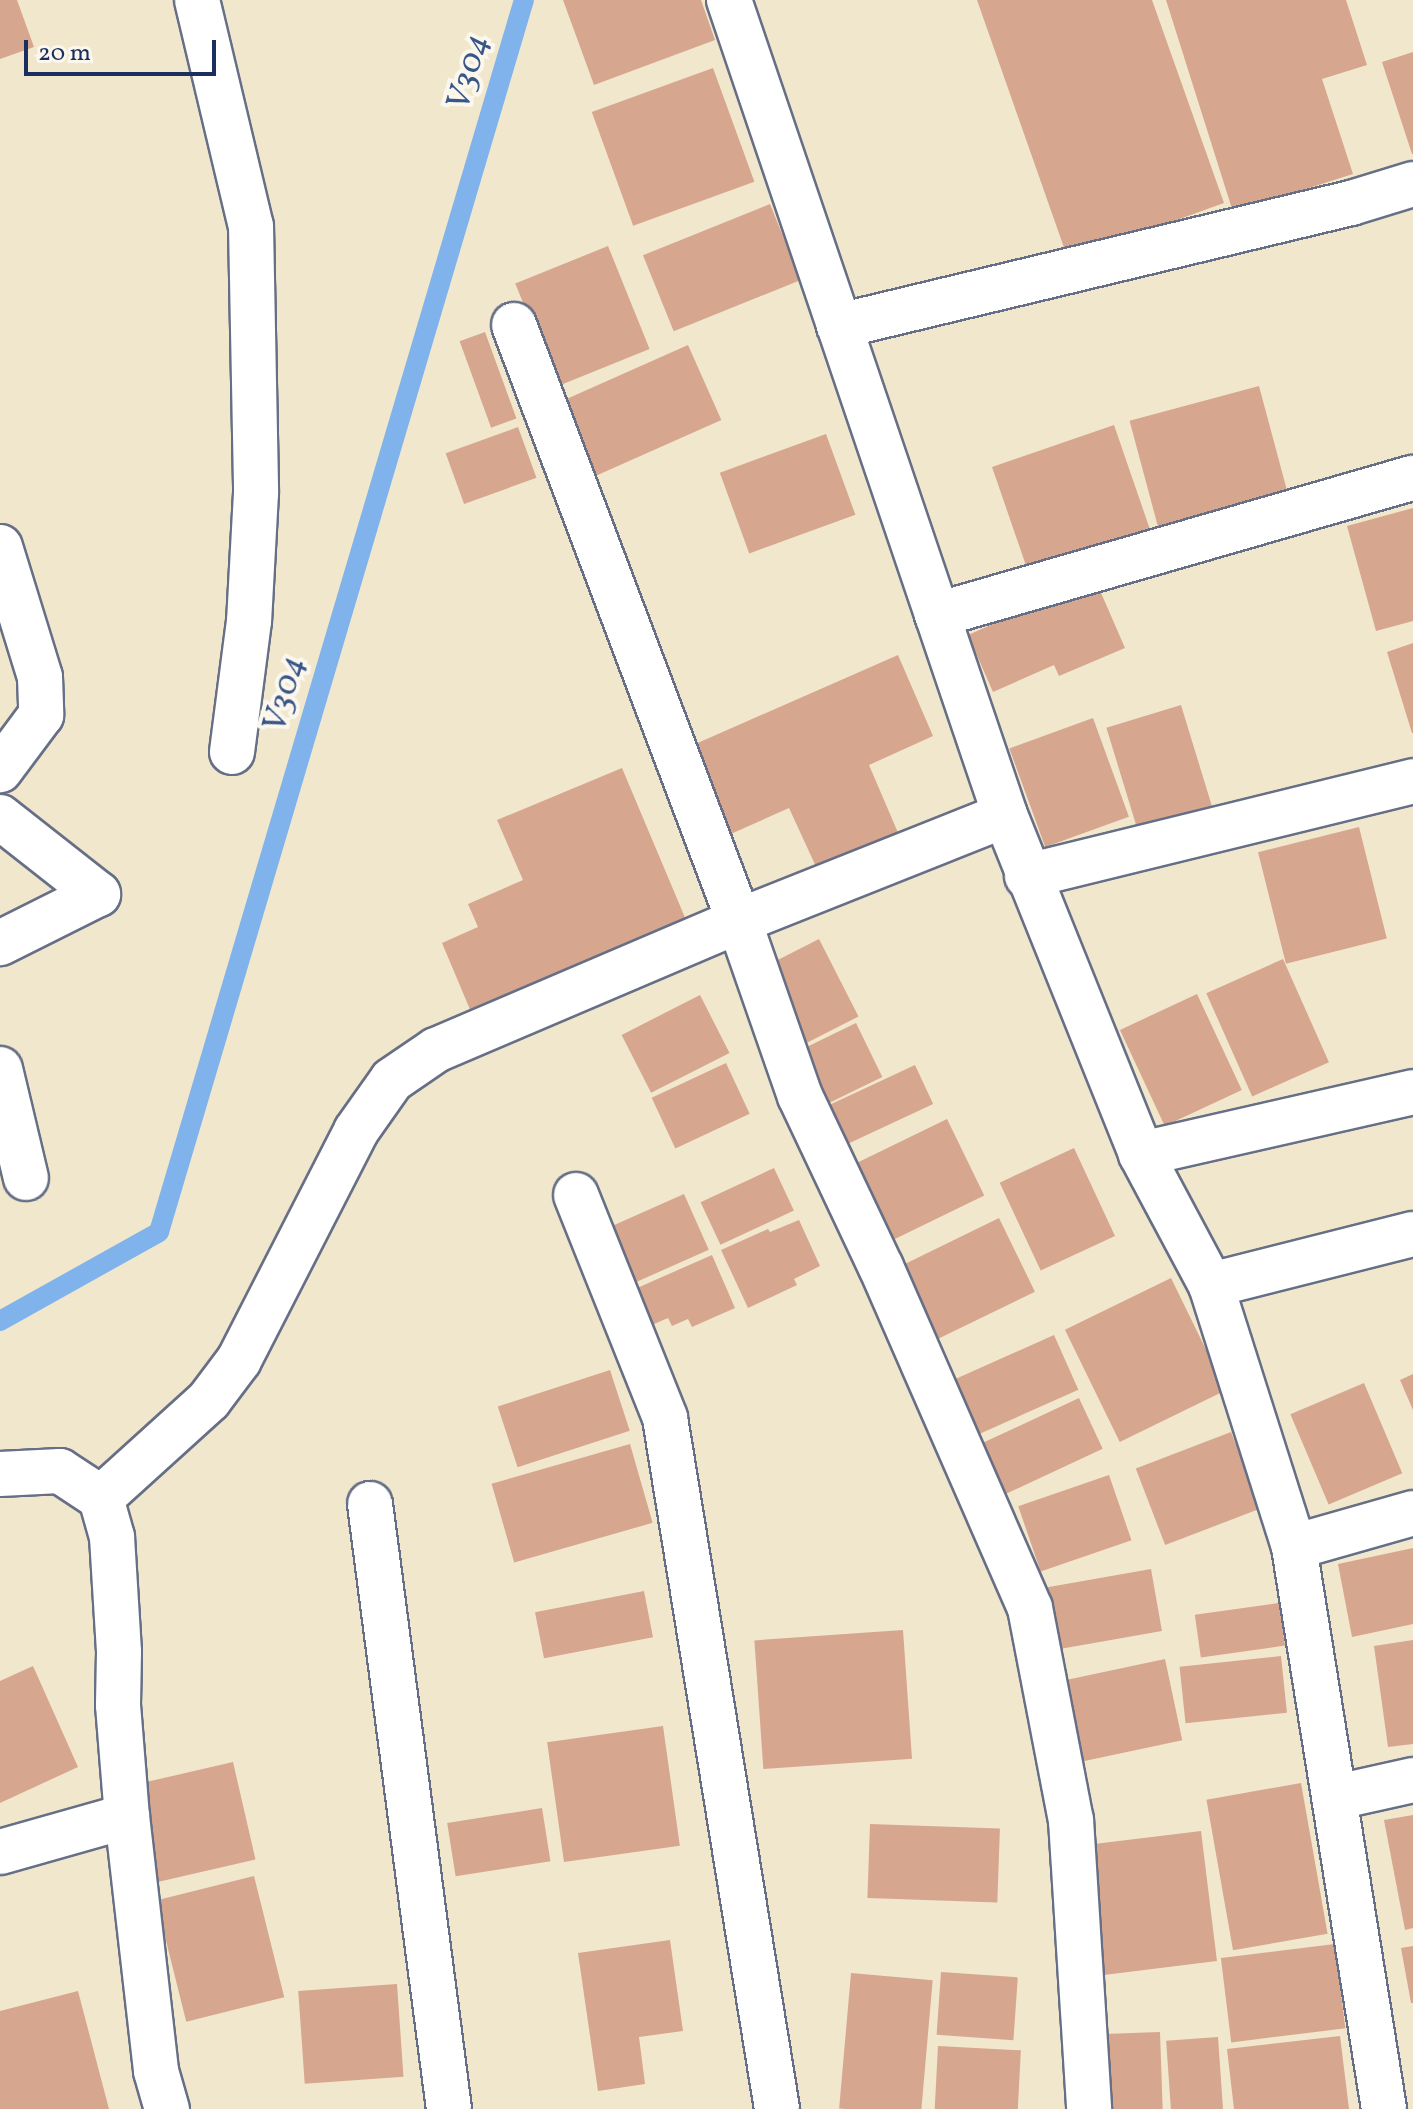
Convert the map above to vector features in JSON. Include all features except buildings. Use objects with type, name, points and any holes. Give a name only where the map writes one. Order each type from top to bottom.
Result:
[{"type":"street","points":[[197,0],[251,226],[256,493],[249,621],[232,752]]},
{"type":"street","points":[[729,0],[1027,876],[1141,1154],[1211,1285],[1294,1547],[1337,1797],[1384,2109]]},
{"type":"street","points":[[839,326],[1351,203],[1413,184]]},
{"type":"street","points":[[514,325],[739,921],[800,1096],[881,1267],[1030,1608],[1071,1820],[1089,2109]]},
{"type":"street","points":[[937,615],[1413,478]]},
{"type":"street","points":[[0,547],[40,677],[41,715],[0,770]]},
{"type":"street","points":[[1027,876],[1413,781]]},
{"type":"street","points":[[101,1498],[209,1400],[239,1360],[356,1131],[392,1080],[436,1050],[739,921],[1005,815]]},
{"type":"street","points":[[0,817],[98,894],[0,943]]},
{"type":"street","points":[[0,1069],[26,1178]]},
{"type":"street","points":[[1141,1154],[1413,1092]]},
{"type":"street","points":[[576,1195],[665,1418],[777,2109]]},
{"type":"street","points":[[1211,1285],[1413,1234]]},
{"type":"street","points":[[0,1474],[60,1471],[101,1498],[112,1537],[119,1652],[118,1705],[127,1816],[156,2071],[167,2109]]},
{"type":"street","points":[[370,1504],[449,2109]]},
{"type":"street","points":[[1294,1547],[1413,1513]]},
{"type":"street","points":[[1337,1797],[1413,1780]]},
{"type":"street","points":[[0,1852],[127,1816]]},
{"type":"waterway","name":"V304","points":[[0,1321],[159,1232],[524,0]]}]
